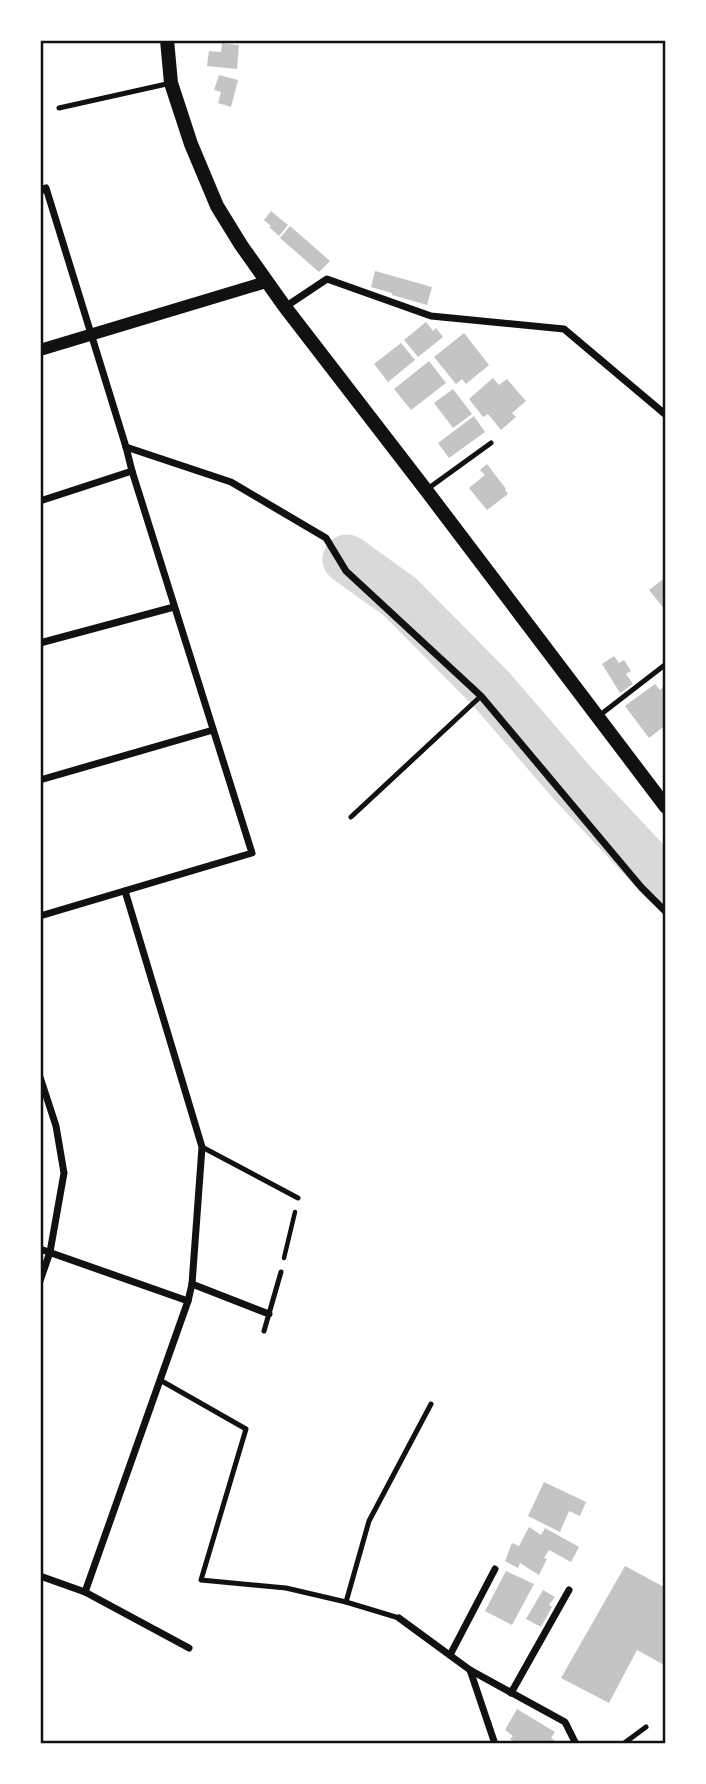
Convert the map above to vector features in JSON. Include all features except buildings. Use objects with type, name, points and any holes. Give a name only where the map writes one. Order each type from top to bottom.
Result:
[{"type":"main road","points":[[167,40],[171,83],[191,145],[217,206],[266,282],[666,807]]},
{"type":"street","points":[[40,191],[46,188],[252,853],[40,916]]},
{"type":"street","points":[[285,307],[327,279],[430,316],[564,329],[666,415]]},
{"type":"street","points":[[40,351],[266,282]]},
{"type":"street","points":[[126,447],[231,482],[326,538],[346,571],[481,696],[641,887],[666,912]]},
{"type":"street","points":[[40,501],[132,471]]},
{"type":"street","points":[[40,643],[174,607]]},
{"type":"street","points":[[40,779],[213,730]]},
{"type":"street","points":[[85,1592],[188,1301],[192,1284],[202,1147],[125,891]]},
{"type":"street","points":[[40,1077],[56,1126],[64,1173],[50,1252],[40,1281]]},
{"type":"street","points":[[40,1249],[188,1301]]},
{"type":"street","points":[[192,1284],[269,1314]]},
{"type":"street","points":[[450,1655],[495,1569]]},
{"type":"street","points":[[40,1576],[85,1592],[189,1648]]},
{"type":"street","points":[[511,1693],[569,1590]]},
{"type":"street","points":[[400,1618],[470,1670],[565,1722],[576,1744]]},
{"type":"street","points":[[470,1670],[495,1744]]},
{"type":"lane","points":[[59,108],[171,83]]},
{"type":"lane","points":[[426,490],[491,443]]},
{"type":"lane","points":[[598,717],[666,664]]},
{"type":"lane","points":[[351,817],[481,696]]},
{"type":"lane","points":[[202,1147],[298,1198]]},
{"type":"lane","points":[[264,1331],[281,1272]]},
{"type":"lane","points":[[160,1380],[246,1429],[201,1580],[286,1588],[400,1618]]},
{"type":"lane","points":[[346,1602],[369,1521],[431,1404]]},
{"type":"lane","points":[[623,1744],[646,1727]]},
{"type":"path","points":[[281,1272],[298,1198]]},
{"type":"waterway","points":[[347,559],[400,597],[491,689],[574,785],[666,883]]}]
